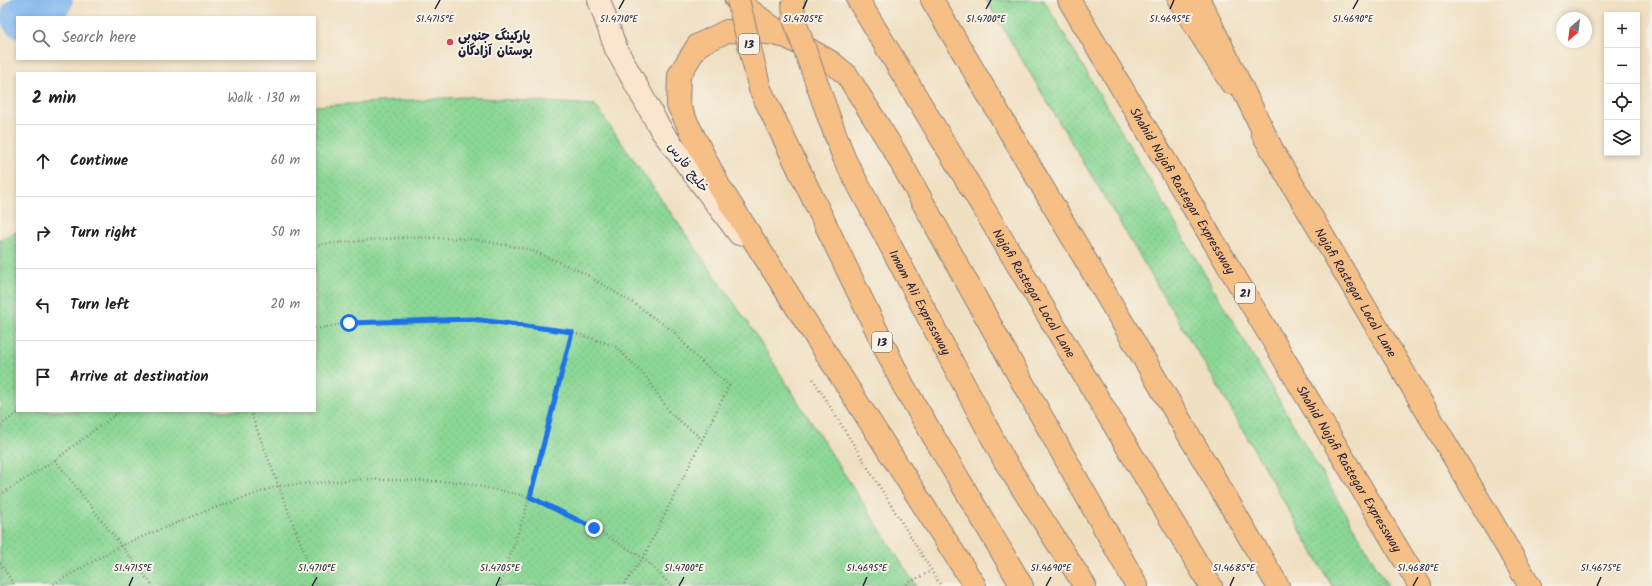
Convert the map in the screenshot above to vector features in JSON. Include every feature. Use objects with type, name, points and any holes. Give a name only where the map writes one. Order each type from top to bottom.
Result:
[{"type":"main road","name":"خلیج فارس","points":[[599,0],[616,49],[661,130],[804,319]]},
{"type":"main road","points":[[737,0],[787,37],[830,62],[847,75],[895,152],[1137,586]]},
{"type":"main road","name":"13","points":[[737,0],[760,89],[903,385],[1022,586]]},
{"type":"main road","name":"Imam Ali Expressway","points":[[793,0],[794,19],[844,158],[1004,460],[1085,586]]},
{"type":"main road","name":"Najafi Rastegar Local Lane","points":[[858,0],[1211,586]]},
{"type":"main road","points":[[932,0],[1278,586]]},
{"type":"main road","name":"Shahid Najafi Rastegar Expressway","points":[[1070,0],[1420,586]]},
{"type":"main road","name":"Najafi Rastegar Local Lane","points":[[1179,0],[1272,149],[1530,586]]},
{"type":"main road","points":[[1199,0],[1272,149]]},
{"type":"main road","points":[[787,37],[728,31],[698,45],[679,75],[678,105],[719,186],[975,586]]},
{"type":"path","points":[[316,247],[323,244],[410,237],[471,239],[528,249],[582,272],[632,303],[673,331],[692,353],[729,386],[642,558],[624,586]]},
{"type":"path","points":[[316,329],[349,323],[472,319],[572,332],[615,346],[645,375],[670,413],[702,439]]},
{"type":"path","points":[[500,586],[530,497],[572,332]]},
{"type":"path","points":[[0,425],[20,412]]},
{"type":"path","points":[[0,495],[55,460],[119,412]]},
{"type":"path","points":[[250,412],[317,586]]},
{"type":"path","points":[[55,460],[153,586]]},
{"type":"path","points":[[50,586],[122,545],[206,510],[278,486],[364,479],[459,482],[530,497],[594,528],[642,558],[672,586]]},
{"type":"path","points":[[0,563],[15,586]]},
{"type":"path","points":[[903,586],[932,571]]},
{"type":"green space","points":[[986,0],[1044,0],[1388,586],[1332,586],[1216,383]]},
{"type":"green space","points":[[463,97],[595,105],[746,320],[916,586],[0,586],[0,239],[16,232],[16,412],[316,412],[316,106]]},
{"type":"waterway","points":[[24,16],[51,0]]},
{"type":"place","name":"پارکینگ جنوبی بوستان آزادگان","points":[[450,42]]},
{"type":"route","points":[[349,323],[472,319],[572,332],[530,497],[594,528]]}]
